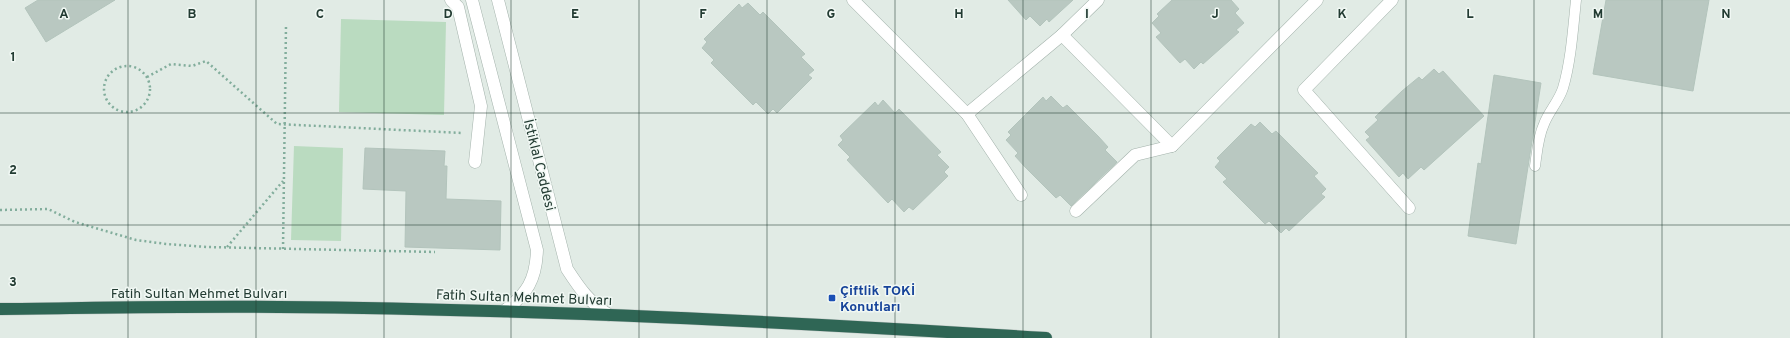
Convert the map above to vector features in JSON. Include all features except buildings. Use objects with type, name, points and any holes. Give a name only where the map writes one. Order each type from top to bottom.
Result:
[{"type":"highway","name":"Fatih Sultan Mehmet Bulvarı","points":[[0,309],[278,307],[609,314],[832,325],[1046,338]]},
{"type":"street","points":[[451,0],[458,7],[481,106],[475,162]]},
{"type":"street","name":"İstiklal Caddesi","points":[[472,0],[537,250],[537,266],[532,281],[523,295],[504,312]]},
{"type":"street","name":"İstiklal Caddesi","points":[[498,0],[567,269],[584,294],[594,304],[609,314]]},
{"type":"street","points":[[853,0],[967,114],[1021,195]]},
{"type":"street","points":[[967,114],[1062,35],[1098,0]]},
{"type":"street","points":[[1392,0],[1304,90],[1409,208]]},
{"type":"street","points":[[1076,211],[1135,155],[1172,146],[1312,2]]},
{"type":"street","points":[[1062,35],[1172,146]]},
{"type":"lane","points":[[1535,166],[1538,142],[1544,124],[1556,104],[1563,88],[1576,0]]},
{"type":"path","points":[[283,249],[286,26]]},
{"type":"path","points":[[147,77],[171,64],[192,66],[206,61],[277,124],[478,134]]},
{"type":"path","points":[[126,66],[132,67],[138,69],[147,77],[150,89],[149,95],[144,105],[139,109],[133,112],[122,112],[116,110],[107,101],[104,84],[110,73],[115,70],[126,66]]},
{"type":"path","points":[[226,248],[284,181]]},
{"type":"path","points":[[0,210],[48,209],[75,222],[136,240],[226,248],[435,252]]},
{"type":"green space","points":[[341,19],[446,22],[444,115],[339,112]]},
{"type":"green space","points":[[294,146],[343,148],[341,241],[291,240]]},
{"type":"place","name":"Çiftlik TOKİ Konutları","points":[[832,298]]}]
